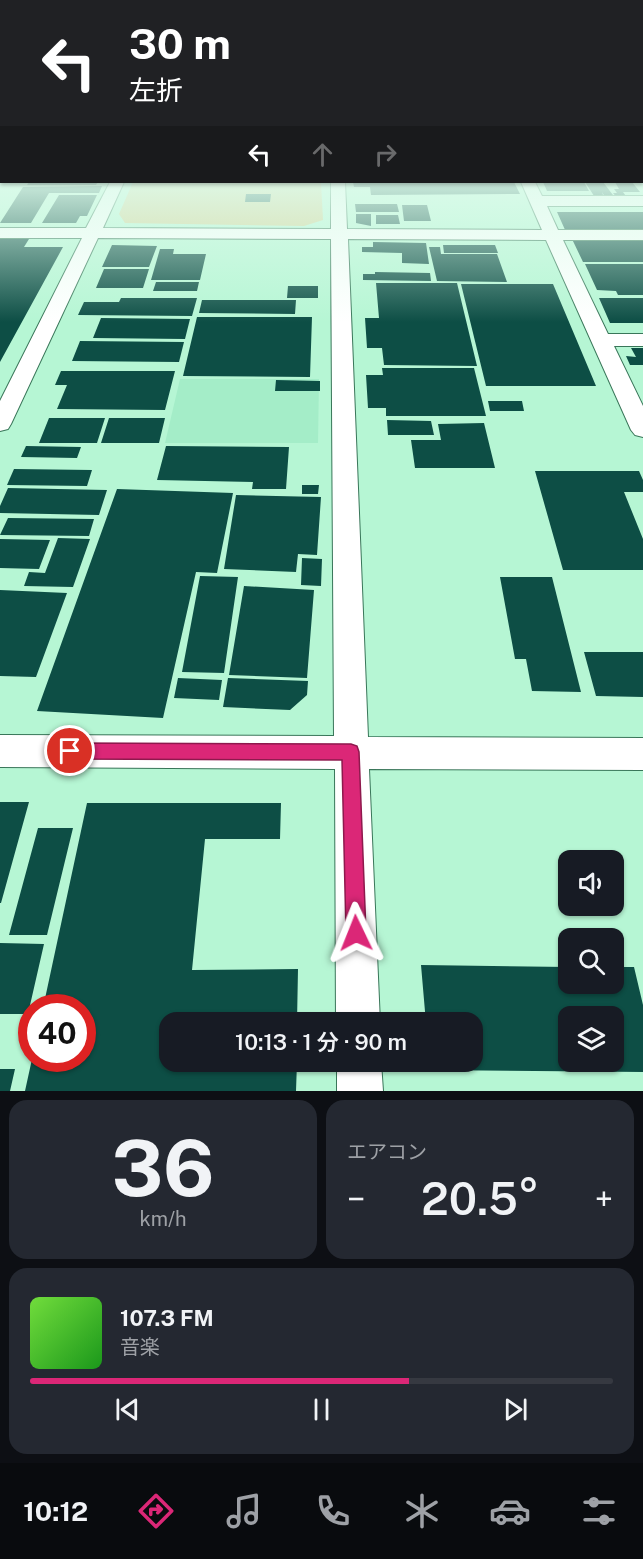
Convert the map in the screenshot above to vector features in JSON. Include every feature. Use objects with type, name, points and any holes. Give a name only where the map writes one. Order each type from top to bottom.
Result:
[{"type":"street","points":[[0,424],[98,220]]},
{"type":"street","points":[[339,220],[358,1012]]},
{"type":"street","points":[[546,220],[643,430]]},
{"type":"street","points":[[0,233],[643,235]]},
{"type":"street","points":[[602,340],[643,340]]},
{"type":"street","points":[[0,751],[643,754]]},
{"type":"street","points":[[359,1072],[360,1091]]},
{"type":"shaded area","points":[[123,220],[323,220],[304,226],[125,223]]},
{"type":"shaded area","points":[[180,379],[319,379],[318,443],[165,443]]},
{"type":"building","points":[[2,220],[33,220],[31,223],[0,223]]},
{"type":"building","points":[[44,220],[78,220],[76,223],[42,223]]},
{"type":"building","points":[[356,220],[371,220],[371,226],[356,223]]},
{"type":"building","points":[[376,220],[399,220],[400,224],[376,224]]},
{"type":"building","points":[[404,220],[431,221],[404,221]]},
{"type":"building","points":[[561,220],[643,220],[643,232],[566,232]]},
{"type":"building","points":[[0,239],[29,239],[24,247],[63,247],[0,362]]},
{"type":"building","points":[[572,239],[643,239],[643,262],[583,262]]},
{"type":"building","points":[[373,242],[426,243],[429,264],[402,263],[402,253],[362,252],[362,247],[373,247]]},
{"type":"building","points":[[112,245],[157,246],[149,267],[102,267]]},
{"type":"building","points":[[443,245],[495,245],[498,253],[444,253]]},
{"type":"building","points":[[429,247],[440,247],[441,254],[497,254],[507,282],[437,281]]},
{"type":"building","points":[[160,249],[174,249],[173,254],[206,254],[200,280],[151,280]]},
{"type":"building","points":[[585,264],[643,264],[643,295],[618,295],[616,291],[597,290]]},
{"type":"building","points":[[104,269],[149,269],[143,288],[96,288]]},
{"type":"building","points":[[375,272],[430,273],[431,281],[363,280],[363,274],[375,274]]},
{"type":"building","points":[[156,282],[199,282],[197,291],[153,291]]},
{"type":"building","points":[[376,283],[457,283],[477,366],[384,365],[382,348],[367,348],[365,318],[379,318]]},
{"type":"building","points":[[461,284],[553,284],[596,386],[486,386]]},
{"type":"building","points":[[288,286],[318,286],[318,298],[287,298]]},
{"type":"building","points":[[121,298],[197,298],[192,316],[78,315],[84,302],[119,302]]},
{"type":"building","points":[[599,298],[643,298],[643,323],[610,323]]},
{"type":"building","points":[[202,300],[296,300],[295,314],[199,313]]},
{"type":"building","points":[[197,317],[312,317],[310,377],[183,376]]},
{"type":"building","points":[[101,318],[190,319],[185,339],[93,338]]},
{"type":"building","points":[[80,341],[184,342],[179,362],[72,361]]},
{"type":"building","points":[[631,348],[643,348],[643,365],[630,365],[626,356],[636,357]]},
{"type":"building","points":[[382,368],[474,368],[486,416],[386,416],[386,408],[368,408],[366,375],[383,375]]},
{"type":"building","points":[[61,371],[175,371],[165,410],[57,409],[67,385],[55,385]]},
{"type":"building","points":[[276,380],[320,381],[320,391],[275,391]]},
{"type":"building","points":[[488,401],[522,401],[524,411],[490,411]]},
{"type":"building","points":[[49,418],[105,418],[97,443],[39,443]]},
{"type":"building","points":[[109,418],[165,418],[159,443],[101,443]]},
{"type":"building","points":[[387,420],[431,421],[434,435],[388,435]]},
{"type":"building","points":[[484,423],[495,468],[415,468],[411,440],[441,440],[438,424]]},
{"type":"building","points":[[26,446],[81,447],[77,458],[21,457]]},
{"type":"building","points":[[166,446],[289,447],[286,489],[252,489],[253,482],[157,480]]},
{"type":"building","points":[[14,469],[92,470],[87,486],[7,485]]},
{"type":"building","points":[[535,471],[639,471],[643,480],[643,492],[624,492],[643,539],[643,570],[563,570]]},
{"type":"building","points":[[302,485],[319,485],[318,494],[302,494]]},
{"type":"building","points":[[8,488],[107,490],[99,515],[0,513],[0,506]]},
{"type":"building","points":[[117,489],[233,493],[217,573],[196,572],[163,718],[37,711]]},
{"type":"building","points":[[236,495],[321,497],[317,555],[298,554],[296,572],[224,569]]},
{"type":"building","points":[[8,518],[94,519],[89,536],[0,535]]},
{"type":"building","points":[[58,538],[90,539],[73,587],[24,586],[29,572],[45,573]]},
{"type":"building","points":[[0,539],[50,540],[39,569],[0,568]]},
{"type":"building","points":[[302,558],[322,559],[321,586],[301,585]]},
{"type":"building","points":[[200,576],[238,577],[224,673],[182,672]]},
{"type":"building","points":[[500,577],[552,577],[581,692],[532,691],[526,659],[515,659]]},
{"type":"building","points":[[244,586],[314,590],[307,678],[229,675]]},
{"type":"building","points":[[0,590],[67,593],[36,677],[0,676]]},
{"type":"building","points":[[584,652],[643,652],[643,697],[596,696]]},
{"type":"building","points":[[178,678],[222,680],[219,700],[174,698]]},
{"type":"building","points":[[228,678],[308,681],[307,695],[290,710],[223,707]]},
{"type":"building","points":[[0,802],[29,802],[1,903],[0,903]]},
{"type":"building","points":[[87,803],[281,803],[280,839],[205,839],[192,970],[298,969],[297,1012],[159,1012],[159,1072],[297,1072],[296,1091],[25,1091],[29,1072],[96,1072],[96,994],[46,994]]},
{"type":"building","points":[[38,828],[73,828],[47,935],[9,935]]},
{"type":"building","points":[[0,943],[44,944],[33,994],[18,994],[18,1014],[0,1014]]},
{"type":"building","points":[[421,965],[558,967],[558,994],[624,994],[624,967],[634,967],[643,1005],[643,1072],[624,1072],[624,1006],[558,1006],[558,1071],[483,1071],[483,1012],[425,1012]]},
{"type":"building","points":[[0,1069],[15,1069],[10,1091],[0,1091]]},
{"type":"route","points":[[70,751],[351,752],[356,933]]}]
